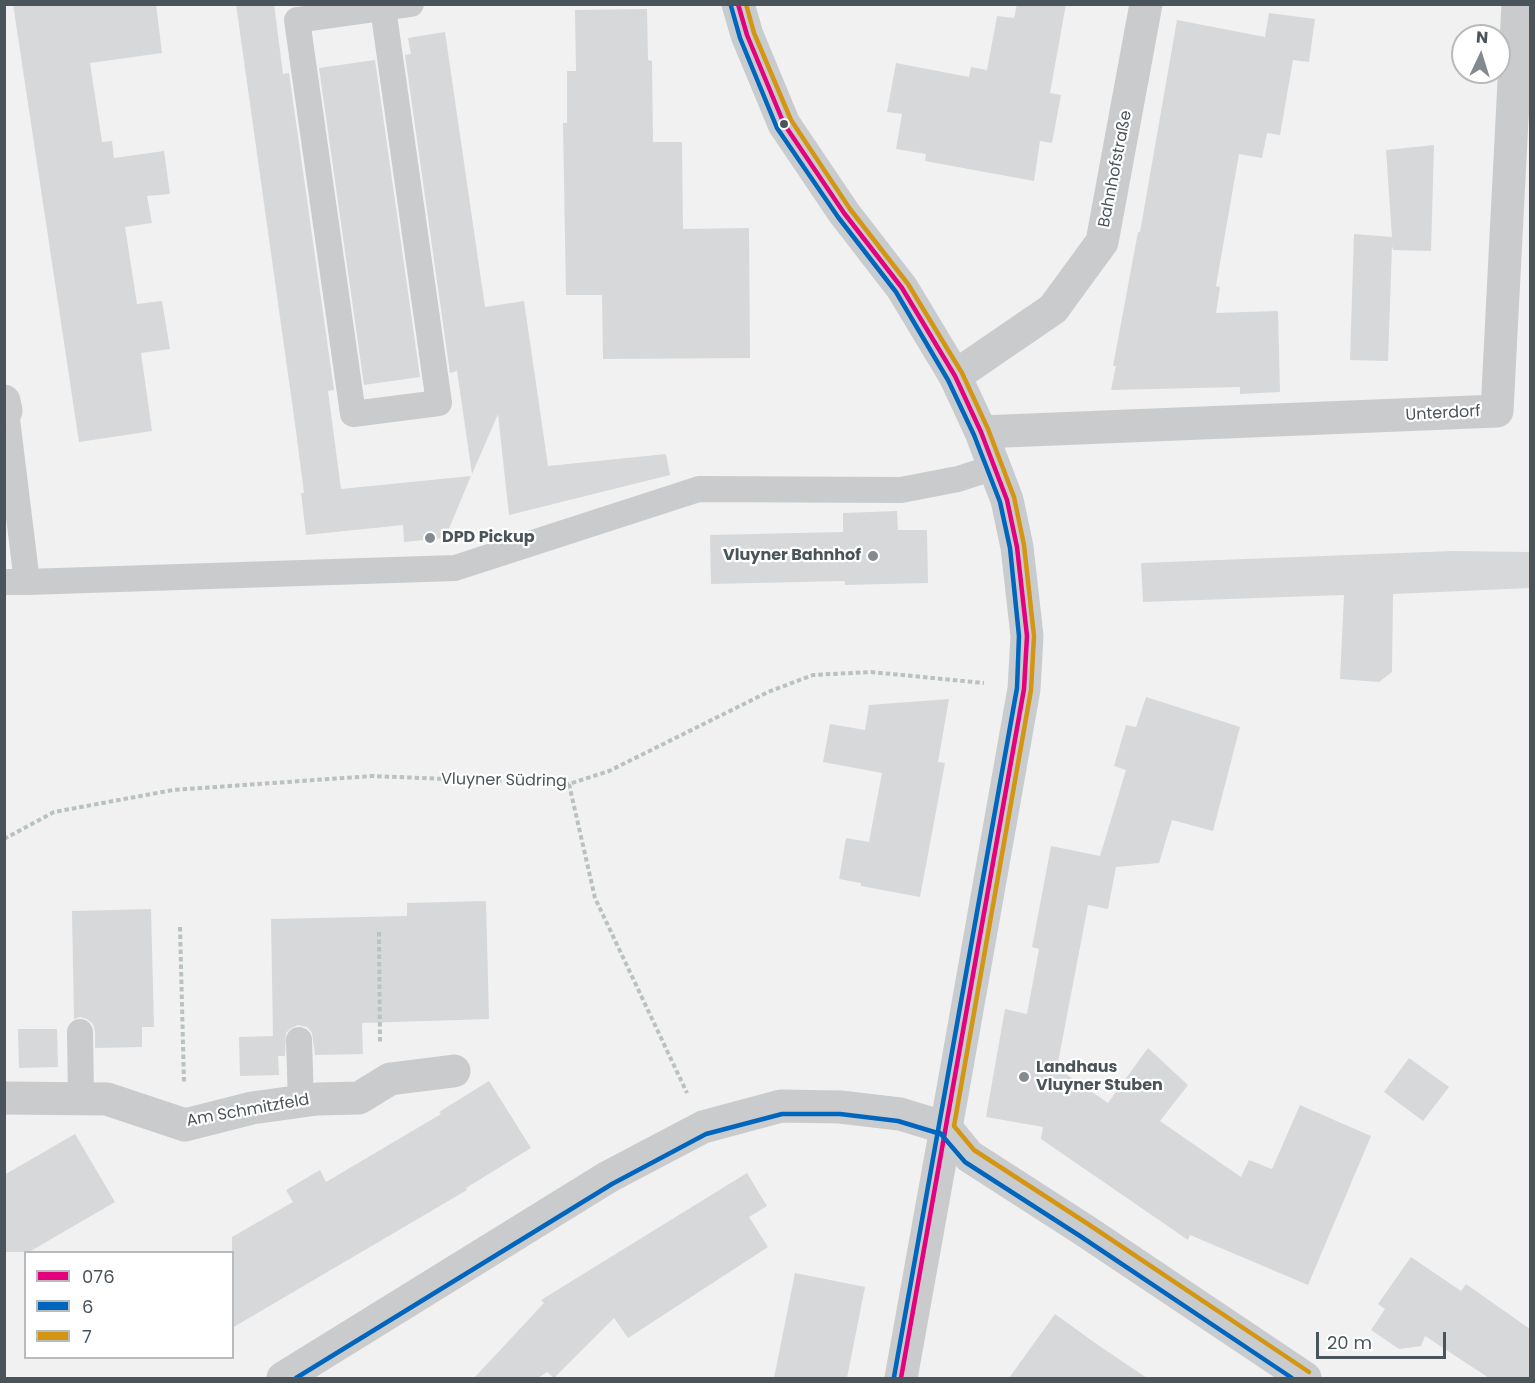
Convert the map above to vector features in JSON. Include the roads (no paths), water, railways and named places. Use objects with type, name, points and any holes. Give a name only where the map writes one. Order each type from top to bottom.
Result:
[{"type":"street","points":[[738,4],[747,35],[784,123],[844,213],[902,288],[955,376],[981,432],[1007,500],[1017,547],[1027,636],[1024,689],[901,1378]]},
{"type":"street","name":"Bahnhofstraße","points":[[955,376],[1053,309],[1102,242],[1146,4]]},
{"type":"street","name":"Unterdorf","points":[[981,432],[1497,411],[1518,4]]},
{"type":"street","name":"Am Schmitzfeld","points":[[4,1098],[108,1099],[185,1125],[252,1107],[301,1101],[359,1098],[390,1079],[454,1071]]},
{"type":"street","points":[[283,1378],[608,1177],[703,1127],[781,1106],[840,1107],[900,1114],[946,1128],[969,1156],[1305,1378]]},
{"type":"lane","points":[[383,8],[439,403],[352,414],[297,20],[411,4]]},
{"type":"lane","points":[[5,406],[16,582],[455,568],[699,489],[901,490],[958,479],[995,467]]},
{"type":"lane","points":[[80,1032],[81,1098]]},
{"type":"lane","points":[[299,1040],[301,1101]]},
{"type":"place","name":"DPD Pickup","points":[[430,538]]},
{"type":"place","name":"Vluyner Bahnhof","points":[[873,556]]},
{"type":"place","name":"Landhaus Vluyner Stuben","points":[[1024,1077]]}]
